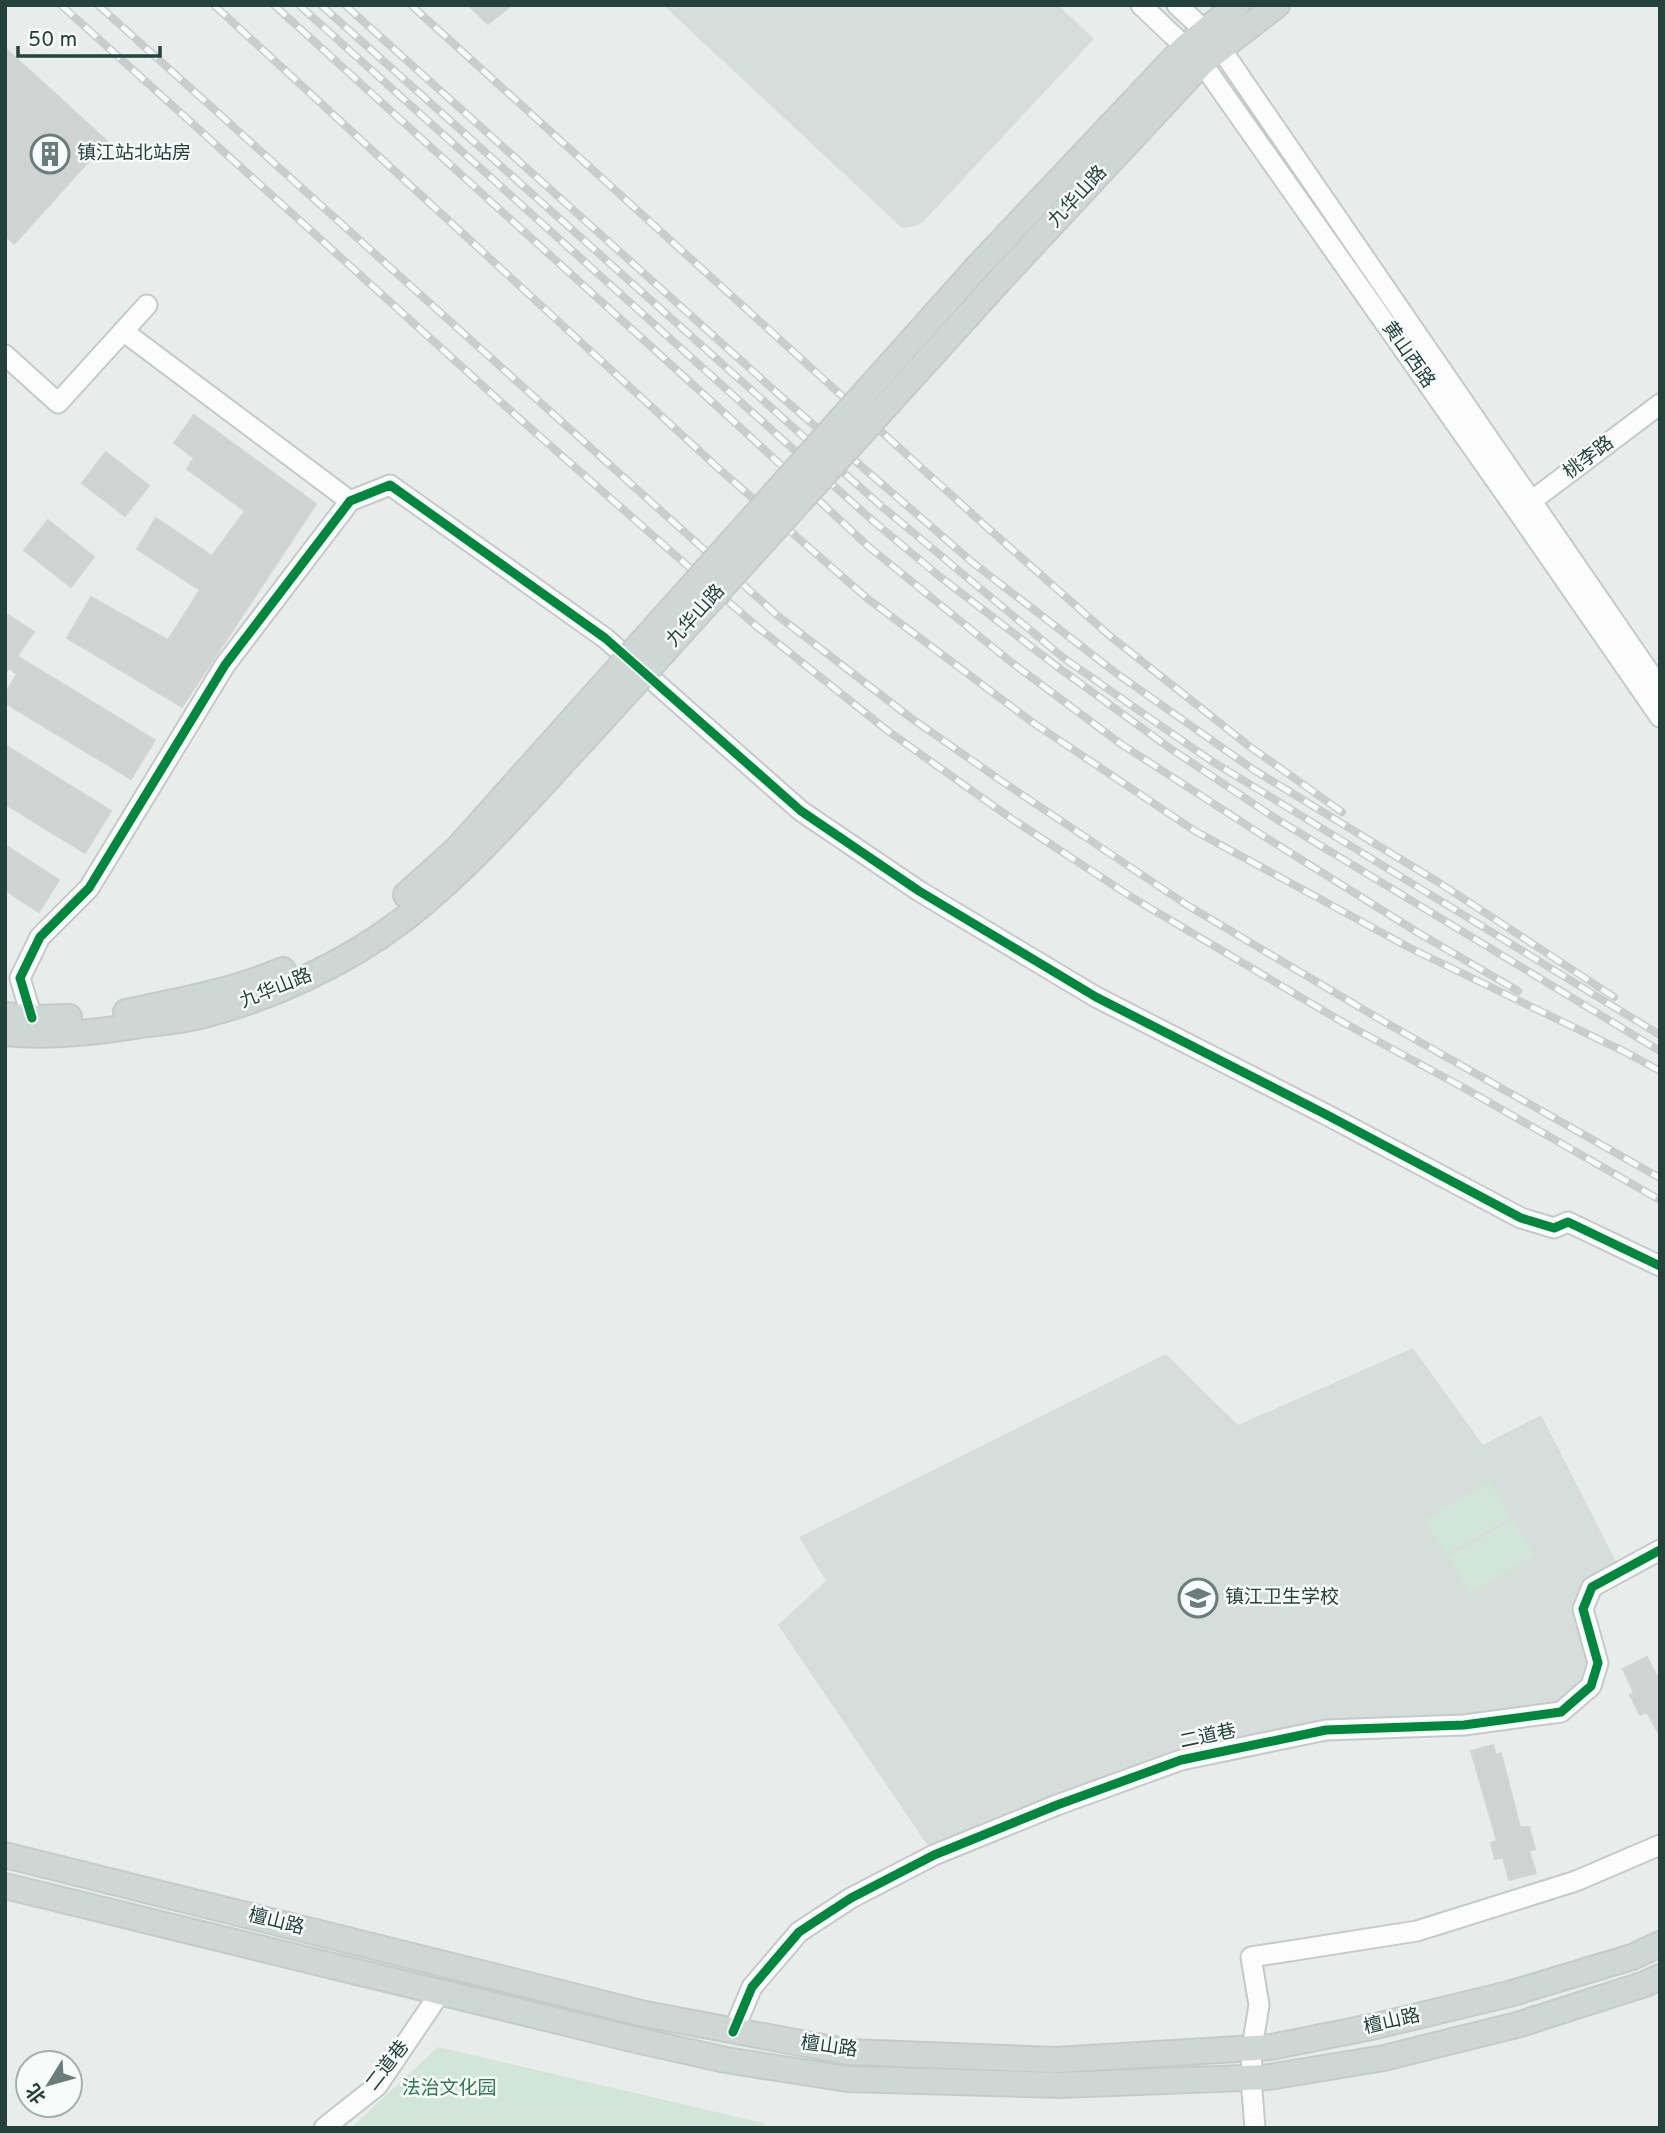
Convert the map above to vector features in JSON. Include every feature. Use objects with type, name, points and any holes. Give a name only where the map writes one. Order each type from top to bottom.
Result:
[{"type":"main road","name":"九华山路","points":[[5,1015],[32,1018],[109,1015],[192,999],[254,982],[323,953],[390,910],[456,850],[582,725],[1000,280],[1237,5]]},
{"type":"main road","name":"九华山路","points":[[5,1033],[30,1036],[111,1030],[198,1017],[258,999],[327,969],[399,923],[468,863],[582,725],[980,264],[1203,47],[1277,5]]},
{"type":"main road","name":"檀山路","points":[[5,1855],[645,2014],[849,2052],[1056,2060],[1271,2047],[1376,2026],[1509,1994],[1632,1957],[1660,1944]]},
{"type":"main road","name":"檀山路","points":[[5,1886],[726,2060],[847,2079],[1060,2085],[1269,2077],[1384,2058],[1517,2025],[1660,1977]]},
{"type":"street","name":"黄山西路","points":[[1141,5],[1203,47]]},
{"type":"street","name":"黄山西路","points":[[1177,5],[1203,47],[1525,507],[1660,688]]},
{"type":"street","points":[[5,355],[58,403],[146,305]]},
{"type":"street","points":[[123,331],[350,501]]},
{"type":"street","name":"桃李路","points":[[1525,507],[1660,404]]},
{"type":"street","points":[[32,1018],[20,978],[40,937],[89,888],[225,665],[350,501],[390,485],[605,638],[801,811],[919,891],[1096,997],[1328,1115],[1521,1218],[1554,1228],[1568,1222],[1660,1266]]},
{"type":"street","name":"黄山西路","points":[[1525,507],[1660,717]]},
{"type":"street","name":"二道巷","points":[[733,2032],[752,1987],[799,1932],[851,1898],[934,1855],[1057,1805],[1181,1760],[1326,1730],[1464,1725],[1561,1712],[1591,1686],[1598,1663],[1583,1609],[1592,1587],[1660,1550]]},
{"type":"street","points":[[1255,2128],[1251,2078],[1252,2048],[1259,2006],[1251,1957],[1417,1931],[1576,1881],[1660,1844]]},
{"type":"street","name":"二道巷","points":[[324,2128],[377,2086],[440,1993]]},
{"type":"shaded area","points":[[663,5],[1058,5],[1094,39],[923,222],[902,228]]},
{"type":"shaded area","name":"镇江卫生学校","points":[[1413,1348],[1483,1445],[1541,1415],[1621,1571],[1583,1609],[1598,1663],[1561,1712],[1326,1730],[1182,1760],[934,1855],[778,1625],[826,1581],[799,1537],[1166,1354],[1238,1425]]},
{"type":"green space","points":[[1489,1482],[1510,1517],[1446,1555],[1425,1520]]},
{"type":"green space","points":[[1513,1520],[1534,1555],[1470,1593],[1449,1557]]},
{"type":"green space","name":"法治文化园","points":[[438,2047],[763,2123],[766,2128],[351,2128]]},
{"type":"building","points":[[468,5],[512,5],[488,24]]},
{"type":"building","name":"镇江站北站房","points":[[5,48],[107,141],[14,244],[5,235]]},
{"type":"building","points":[[194,415],[316,504],[182,707],[67,638],[91,597],[168,640],[200,590],[137,549],[156,518],[212,556],[245,511],[187,469],[194,458],[174,443]]},
{"type":"building","points":[[106,452],[149,486],[125,516],[82,483]]},
{"type":"building","points":[[48,520],[94,557],[71,587],[24,550]]},
{"type":"building","points":[[5,613],[34,632],[17,656],[155,740],[131,779],[5,703],[5,694],[17,674],[9,668],[5,675]]},
{"type":"building","points":[[5,745],[111,811],[85,853],[5,804]]},
{"type":"building","points":[[5,845],[59,880],[39,912],[5,890]]},
{"type":"building","points":[[1647,1657],[1660,1682],[1660,1736],[1647,1712],[1640,1715],[1630,1695],[1634,1693],[1623,1669]]},
{"type":"building","points":[[1493,1745],[1496,1755],[1501,1753],[1520,1827],[1529,1827],[1535,1849],[1529,1851],[1536,1873],[1509,1880],[1503,1857],[1495,1859],[1491,1843],[1497,1841],[1471,1751]]},
{"type":"railway","points":[[61,5],[512,412],[755,625],[888,731],[1012,819],[1133,898],[1346,1024],[1660,1200]]},
{"type":"railway","points":[[98,5],[778,616],[911,718],[1187,905],[1376,1017],[1660,1178]]},
{"type":"railway","points":[[214,5],[718,468],[868,599],[1032,722],[1195,831],[1410,948],[1627,1053]]},
{"type":"railway","points":[[274,5],[869,547],[1011,662],[1121,744],[1417,932],[1518,991]]},
{"type":"railway","points":[[299,5],[872,520],[939,576],[1171,749],[1275,818],[1660,1051]]},
{"type":"railway","points":[[321,5],[880,505],[1065,659],[1210,760],[1660,1035]]},
{"type":"railway","points":[[345,5],[785,400],[972,562],[1116,673],[1254,770],[1438,882],[1614,997]]},
{"type":"railway","points":[[411,5],[1110,636],[1249,746],[1342,812]]},
{"type":"railway","points":[[1618,1048],[1660,1071]]},
{"type":"cycle path","points":[[32,1018],[20,978],[40,937],[89,888],[225,665],[350,501],[390,485],[605,638],[801,811],[919,891],[1096,997],[1521,1218],[1554,1228],[1568,1222],[1660,1266]]},
{"type":"cycle path","points":[[733,2032],[752,1987],[799,1932],[851,1898],[934,1855],[1057,1805],[1181,1760],[1326,1730],[1464,1725],[1561,1712],[1591,1686],[1598,1663],[1583,1609],[1592,1587],[1660,1550]]},
{"type":"place","name":"镇江站北站房","points":[[50,154]]},
{"type":"place","name":"镇江卫生学校","points":[[1198,1598]]}]
